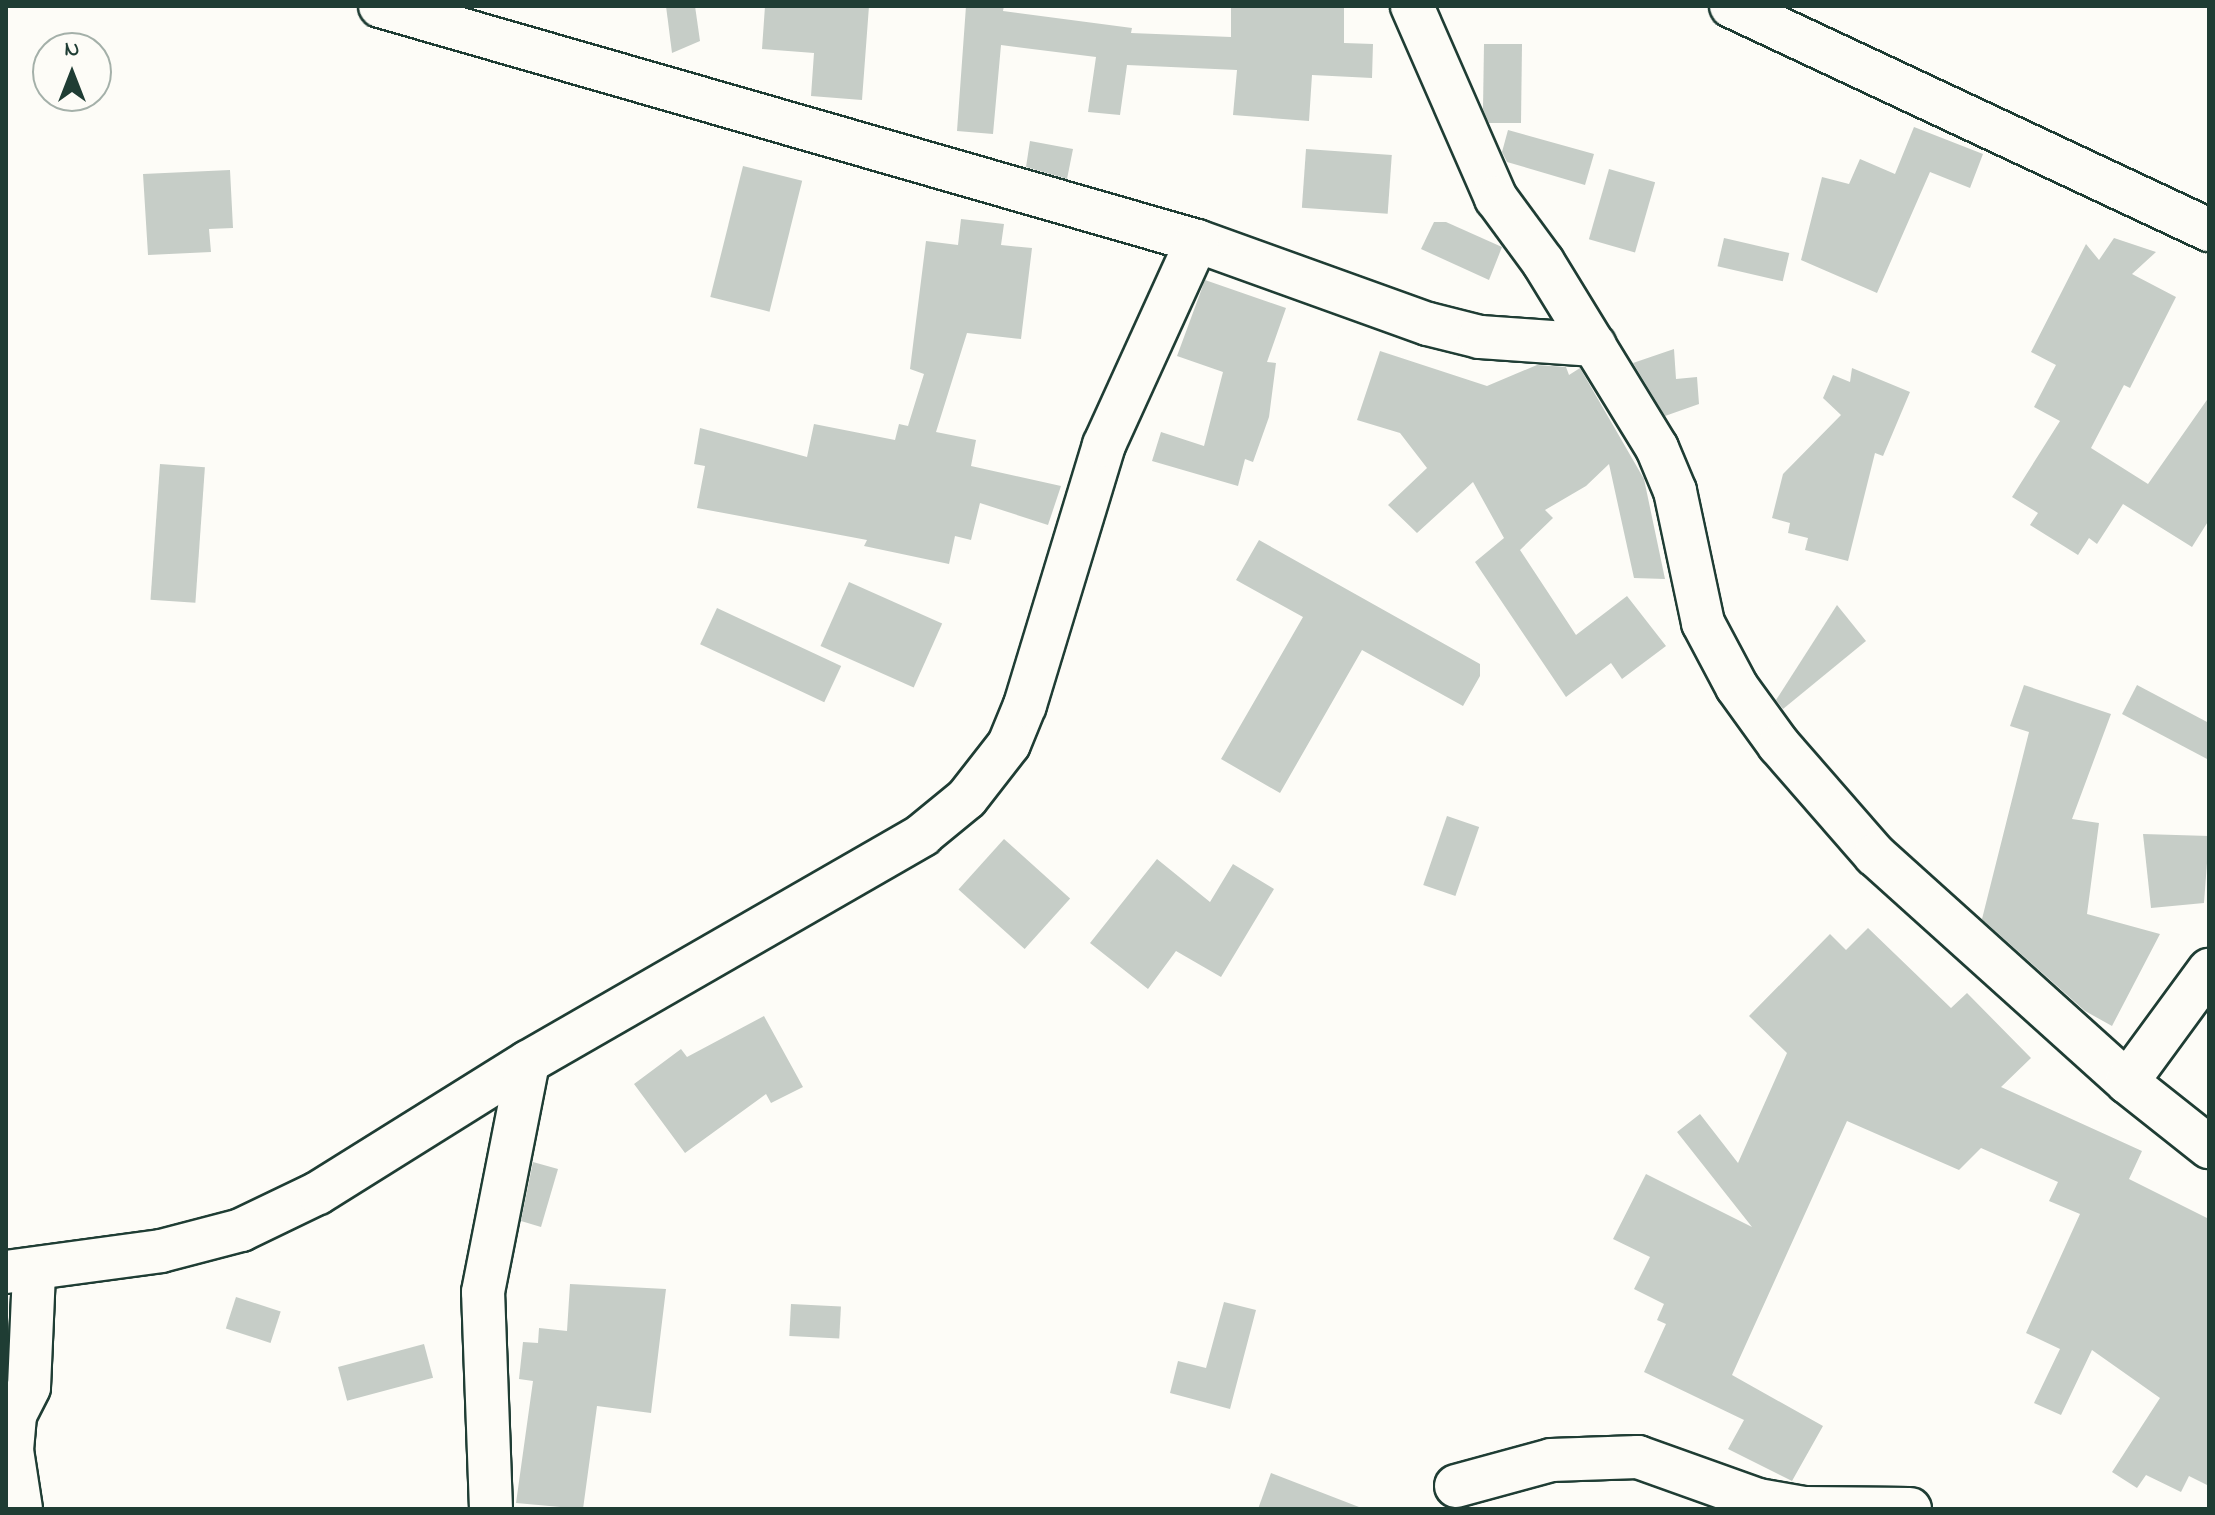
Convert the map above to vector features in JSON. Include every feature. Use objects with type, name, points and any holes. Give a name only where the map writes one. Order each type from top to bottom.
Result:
[{"type":"street","points":[[380,6],[1197,241],[1428,324],[1480,337],[1595,345]]},
{"type":"street","points":[[1412,6],[1496,198],[1595,345],[1657,448],[1675,491],[1703,623],[1745,699],[1875,855],[2127,1082],[2209,1147]]},
{"type":"street","points":[[1731,6],[2209,230]]},
{"type":"street","points":[[21,1509],[12,1450],[15,1415],[29,1387],[20,1272],[161,1251],[241,1230],[318,1193],[528,1062],[922,835],[967,798],[1009,744],[1025,705],[1104,445],[1197,241]]},
{"type":"street","points":[[2127,1082],[2209,970]]},
{"type":"street","points":[[491,1509],[483,1292],[528,1062]]},
{"type":"street","points":[[1456,1486],[1551,1460],[1638,1457],[1758,1500],[1805,1508],[1910,1509]]},
{"type":"building","points":[[666,6],[695,6],[700,41],[672,53]]},
{"type":"building","points":[[765,6],[869,6],[862,100],[811,96],[814,53],[762,49]]},
{"type":"building","points":[[966,6],[1004,6],[1003,11],[1132,28],[1131,33],[1231,37],[1231,6],[1344,6],[1344,43],[1373,44],[1372,78],[1312,75],[1309,121],[1233,115],[1237,70],[1127,65],[1120,115],[1088,112],[1096,57],[1001,45],[993,134],[957,131]]},
{"type":"building","points":[[1484,44],[1522,44],[1521,123],[1489,123],[1483,109]]},
{"type":"building","points":[[1914,127],[1983,154],[1970,188],[1930,172],[1877,293],[1801,260],[1822,177],[1849,184],[1860,159],[1895,174]]},
{"type":"building","points":[[1508,130],[1594,154],[1585,185],[1507,162],[1502,152]]},
{"type":"building","points":[[1030,141],[1073,149],[1067,179],[1026,167]]},
{"type":"building","points":[[1306,149],[1392,155],[1388,214],[1302,208]]},
{"type":"building","points":[[743,166],[802,181],[770,312],[710,297]]},
{"type":"building","points":[[1609,169],[1655,182],[1635,252],[1589,239]]},
{"type":"building","points":[[230,170],[233,228],[209,229],[211,252],[148,255],[143,174]]},
{"type":"building","points":[[961,219],[1004,224],[1001,245],[1032,248],[1021,339],[967,333],[936,432],[976,440],[971,466],[1061,486],[1048,525],[980,503],[971,540],[955,536],[949,564],[864,546],[867,540],[697,508],[705,466],[694,464],[700,428],[807,457],[814,424],[895,440],[899,424],[908,426],[924,374],[910,369],[926,241],[958,245]]},
{"type":"building","points":[[1434,222],[1446,222],[1502,247],[1489,280],[1421,249]]},
{"type":"building","points":[[1724,238],[1789,253],[1783,281],[1717,266]]},
{"type":"building","points":[[2114,238],[2156,252],[2132,274],[2176,297],[2130,388],[2124,385],[2091,448],[2148,484],[2209,397],[2209,520],[2192,547],[2123,504],[2097,544],[2089,538],[2078,555],[2030,525],[2038,513],[2012,497],[2060,421],[2034,407],[2056,365],[2031,352],[2086,244],[2099,260]]},
{"type":"building","points":[[1205,280],[1286,308],[1267,362],[1276,363],[1269,417],[1253,462],[1245,459],[1238,486],[1152,461],[1161,432],[1204,446],[1223,372],[1177,356]]},
{"type":"building","points":[[1674,349],[1676,379],[1697,377],[1699,404],[1665,416],[1633,363]]},
{"type":"building","points":[[1380,351],[1487,386],[1537,365],[1566,367],[1569,375],[1580,368],[1644,479],[1665,579],[1634,578],[1609,464],[1586,486],[1545,510],[1553,518],[1520,550],[1576,635],[1627,596],[1666,646],[1622,679],[1611,663],[1566,697],[1475,562],[1504,538],[1473,482],[1417,533],[1388,505],[1427,468],[1400,433],[1357,420]]},
{"type":"building","points":[[1852,368],[1910,392],[1883,456],[1875,453],[1848,561],[1805,550],[1808,538],[1788,533],[1790,523],[1772,518],[1783,474],[1841,415],[1823,398],[1833,375],[1850,382]]},
{"type":"building","points":[[160,464],[205,467],[195,603],[151,600]]},
{"type":"building","points":[[1259,540],[1480,664],[1480,676],[1463,706],[1362,650],[1280,793],[1221,759],[1303,617],[1236,580]]},
{"type":"building","points":[[849,582],[942,623],[914,687],[821,646]]},
{"type":"building","points":[[1837,605],[1866,641],[1783,709],[1776,700]]},
{"type":"building","points":[[717,608],[841,666],[824,702],[700,644]]},
{"type":"building","points":[[2024,685],[2111,714],[2072,819],[2099,823],[2087,914],[2160,934],[2112,1026],[2085,1011],[1982,919],[2029,732],[2010,726]]},
{"type":"building","points":[[2137,685],[2209,723],[2209,760],[2122,714]]},
{"type":"building","points":[[1447,816],[1479,827],[1455,896],[1423,885]]},
{"type":"building","points":[[2143,834],[2209,836],[2204,903],[2151,908]]},
{"type":"building","points":[[1004,839],[1070,899],[1025,949],[958,890]]},
{"type":"building","points":[[1157,859],[1210,902],[1233,864],[1274,889],[1221,977],[1176,951],[1148,989],[1090,943]]},
{"type":"building","points":[[1868,928],[1951,1008],[1967,993],[2031,1058],[2001,1087],[2142,1151],[2129,1179],[2209,1219],[2209,1486],[2189,1476],[2181,1492],[2146,1475],[2137,1488],[2112,1472],[2160,1398],[2092,1350],[2061,1415],[2034,1403],[2060,1349],[2026,1333],[2080,1214],[2049,1201],[2058,1182],[1981,1148],[1959,1170],[1847,1121],[1732,1375],[1823,1426],[1792,1481],[1728,1449],[1744,1420],[1644,1372],[1666,1324],[1657,1320],[1664,1304],[1634,1289],[1650,1257],[1613,1239],[1646,1174],[1752,1227],[1677,1132],[1700,1114],[1738,1163],[1787,1053],[1749,1016],[1830,934],[1846,950]]},
{"type":"building","points":[[764,1016],[803,1087],[771,1103],[766,1094],[685,1153],[634,1084],[681,1049],[687,1057]]},
{"type":"building","points":[[533,1162],[558,1169],[541,1227],[521,1221]]},
{"type":"building","points":[[570,1284],[666,1289],[651,1413],[597,1406],[583,1509],[516,1503],[533,1381],[519,1379],[523,1342],[538,1343],[539,1328],[567,1331]]},
{"type":"building","points":[[236,1297],[281,1312],[271,1343],[226,1328]]},
{"type":"building","points":[[1224,1302],[1256,1310],[1230,1409],[1170,1393],[1178,1361],[1206,1368]]},
{"type":"building","points":[[791,1304],[841,1307],[839,1339],[789,1336]]},
{"type":"building","points":[[424,1344],[433,1378],[347,1401],[338,1367]]},
{"type":"building","points":[[1271,1473],[1359,1507],[1359,1509],[1258,1509]]}]
